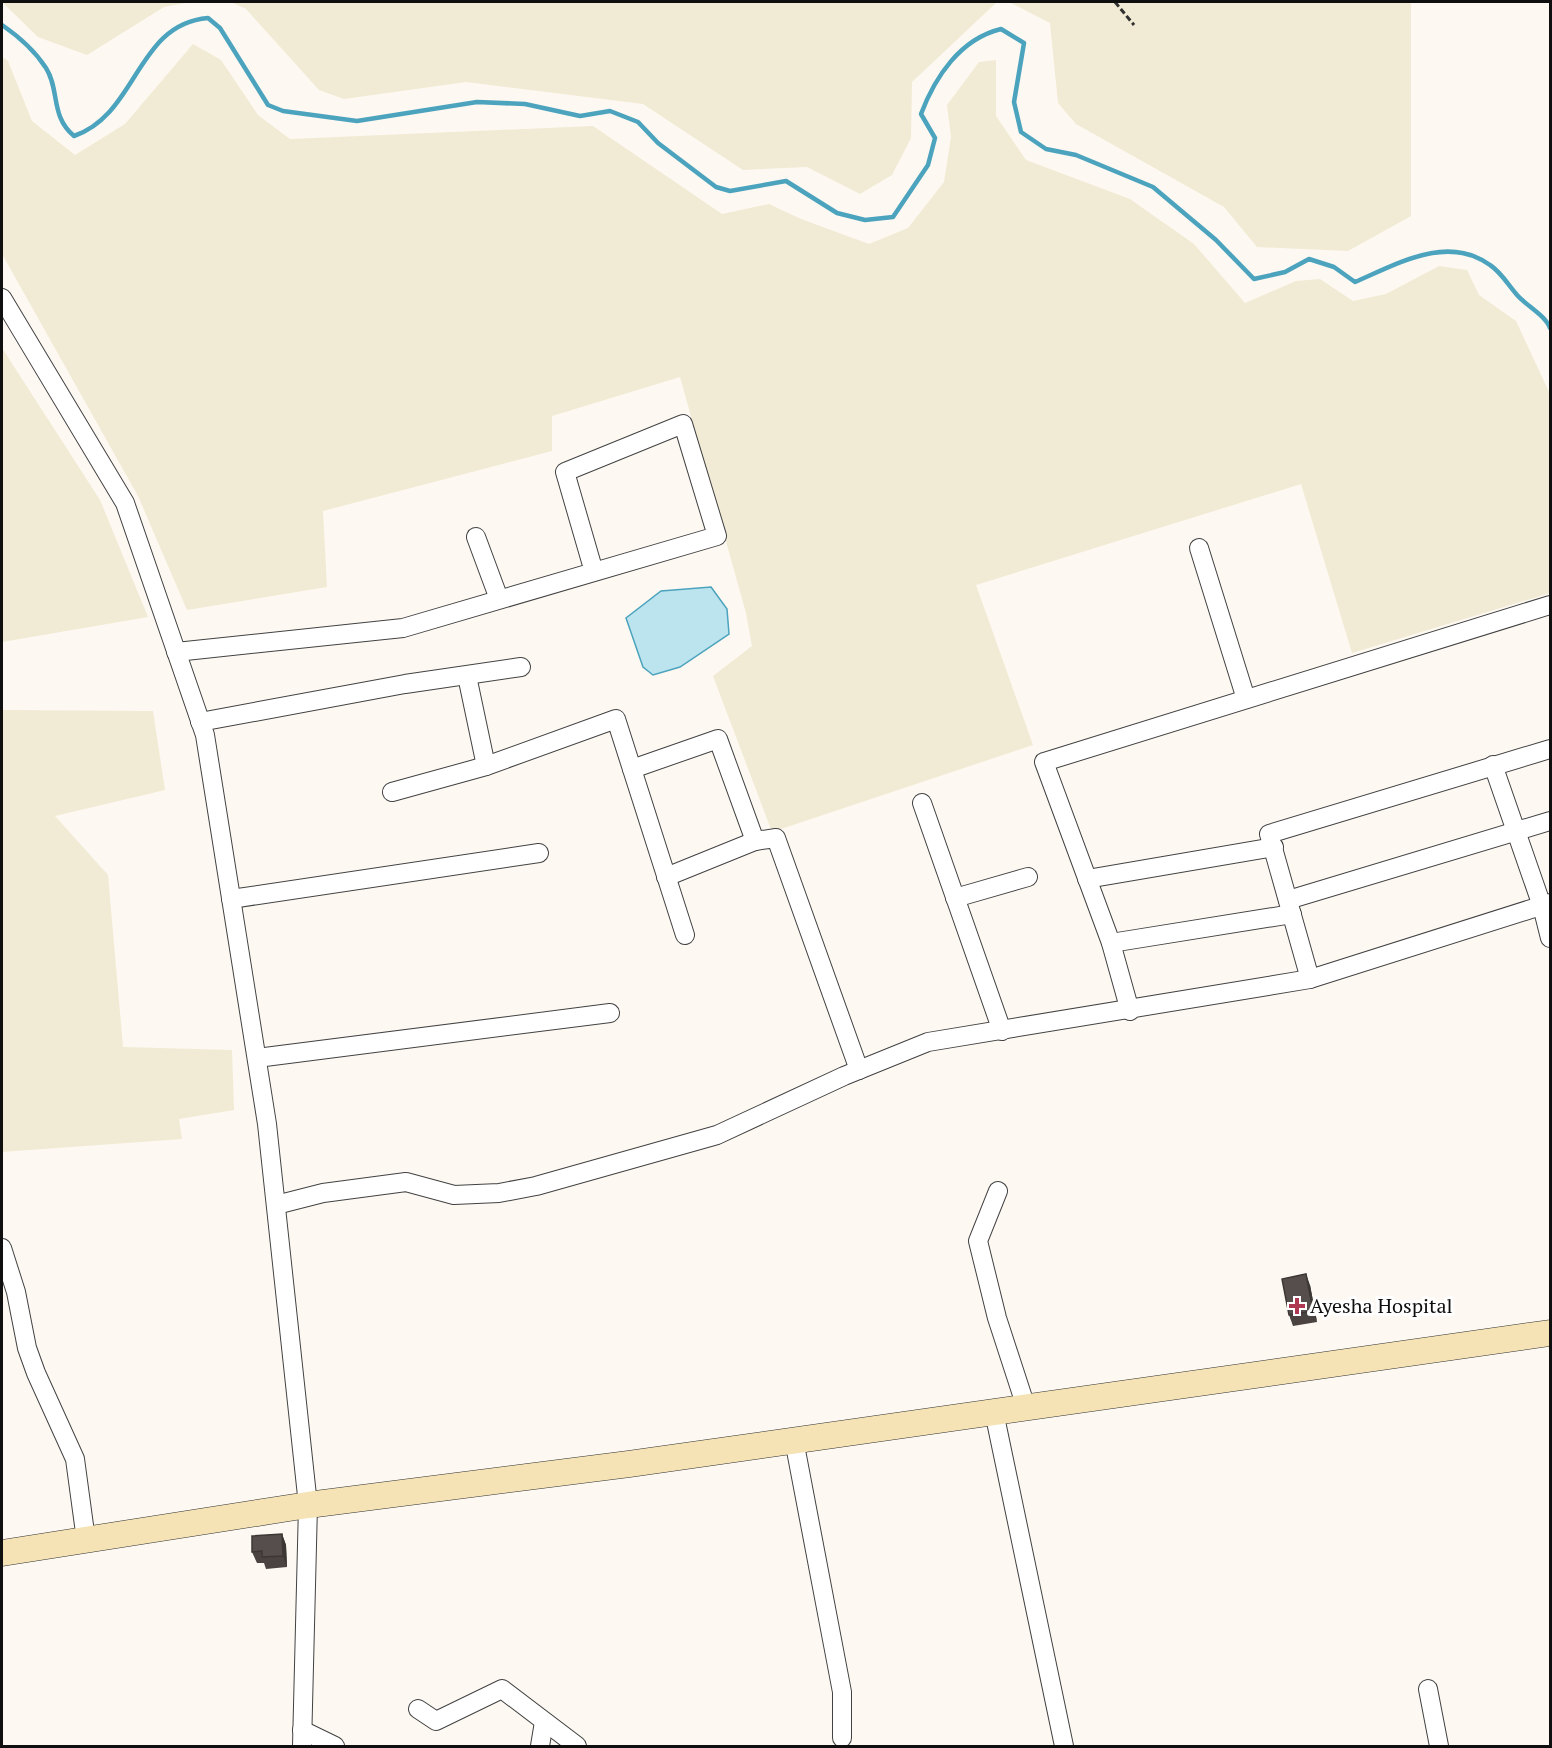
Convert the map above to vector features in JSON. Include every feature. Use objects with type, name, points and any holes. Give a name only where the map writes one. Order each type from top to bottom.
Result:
[{"type":"main road","points":[[2,1554],[308,1505],[794,1440],[1551,1333]]},
{"type":"street","points":[[2,298],[125,503],[205,735],[257,1058],[276,1205],[308,1505],[302,1738],[335,1746]]},
{"type":"street","points":[[176,652],[403,628],[717,536],[683,424],[565,472],[594,572]]},
{"type":"street","points":[[476,537],[499,599]]},
{"type":"street","points":[[1199,548],[1246,699]]},
{"type":"street","points":[[1130,1011],[1111,943],[1044,762],[1551,605]]},
{"type":"street","points":[[200,722],[405,684],[521,668]]},
{"type":"street","points":[[467,676],[486,766]]},
{"type":"street","points":[[392,792],[486,766],[616,719],[685,935]]},
{"type":"street","points":[[632,769],[718,739],[755,841]]},
{"type":"street","points":[[1310,979],[1269,834],[1551,749]]},
{"type":"street","points":[[1493,765],[1516,832],[1546,904],[1551,938]]},
{"type":"street","points":[[922,803],[1002,1030]]},
{"type":"street","points":[[1111,943],[1290,907],[1551,822]]},
{"type":"street","points":[[666,877],[755,841],[776,838],[859,1070]]},
{"type":"street","points":[[1087,879],[1274,847]]},
{"type":"street","points":[[231,899],[539,853]]},
{"type":"street","points":[[955,898],[1028,877]]},
{"type":"street","points":[[276,1205],[323,1193],[406,1182],[454,1195],[499,1193],[536,1186],[717,1136],[859,1070],[928,1042],[1130,1011],[1310,979],[1546,904]]},
{"type":"street","points":[[257,1058],[610,1013]]},
{"type":"street","points":[[998,1191],[978,1241],[997,1318],[1026,1407]]},
{"type":"street","points":[[2,1248],[16,1292],[33,1365],[75,1459],[86,1540]]},
{"type":"street","points":[[994,1412],[1064,1746]]},
{"type":"street","points":[[794,1440],[842,1692],[842,1738]]},
{"type":"street","points":[[418,1709],[436,1721],[502,1689],[577,1746]]},
{"type":"street","points":[[1428,1689],[1440,1746]]},
{"type":"street","points":[[540,1746],[544,1722]]},
{"type":"path","points":[[1115,2],[1134,25]]},
{"type":"shaded area","points":[[2,2],[191,2],[164,7],[87,55],[38,37]]},
{"type":"shaded area","points":[[231,2],[997,2],[912,82],[911,138],[892,175],[860,194],[807,167],[743,170],[643,104],[466,82],[344,99],[319,90],[246,9]]},
{"type":"shaded area","points":[[1009,2],[1411,2],[1411,216],[1348,251],[1257,247],[1224,207],[1076,124],[1058,103],[1050,23]]},
{"type":"shaded area","points":[[193,44],[221,60],[258,115],[290,139],[593,126],[722,214],[769,204],[801,219],[869,244],[908,228],[944,182],[951,137],[947,105],[979,62],[996,60],[996,116],[1026,160],[1130,199],[1194,244],[1245,303],[1296,281],[1320,279],[1353,301],[1386,294],[1439,266],[1467,270],[1479,295],[1516,321],[1550,394],[1550,593],[1352,653],[1301,484],[976,585],[1033,745],[772,832],[713,676],[752,646],[746,613],[680,377],[552,416],[552,451],[323,511],[327,587],[187,610],[138,496],[2,254],[2,57],[8,61],[32,121],[75,155],[125,124]]},
{"type":"shaded area","points":[[2,348],[100,500],[148,617],[2,642]]},
{"type":"shaded area","points":[[2,710],[153,711],[165,790],[55,816],[108,875],[123,1047],[232,1050],[234,1110],[179,1119],[182,1139],[2,1152]]},
{"type":"water","points":[[711,587],[727,609],[729,634],[680,667],[653,675],[643,667],[626,618],[661,591]]},
{"type":"building","points":[[1306,1274],[1313,1311],[1289,1315],[1282,1279]]},
{"type":"building","points":[[282,1534],[283,1556],[262,1557],[262,1551],[252,1552],[252,1536]]},
{"type":"waterway","points":[[2,25],[26,44],[46,68],[53,85],[61,120],[74,136],[95,125],[112,109],[151,52],[166,36],[184,24],[208,18],[220,28],[268,105],[283,111],[357,121],[477,102],[525,104],[580,116],[610,111],[638,122],[658,143],[716,187],[730,191],[786,181],[837,213],[865,220],[893,217],[928,165],[935,138],[921,114],[942,73],[951,61],[973,41],[1001,29],[1024,43],[1014,102],[1021,132],[1046,149],[1076,155],[1153,187],[1216,240],[1254,279],[1285,272],[1309,259],[1334,267],[1355,282],[1422,255],[1457,252],[1474,256],[1494,268],[1518,296],[1545,319],[1550,328]]},
{"type":"place","name":"Ayesha Hospital","points":[[1297,1306]]}]
